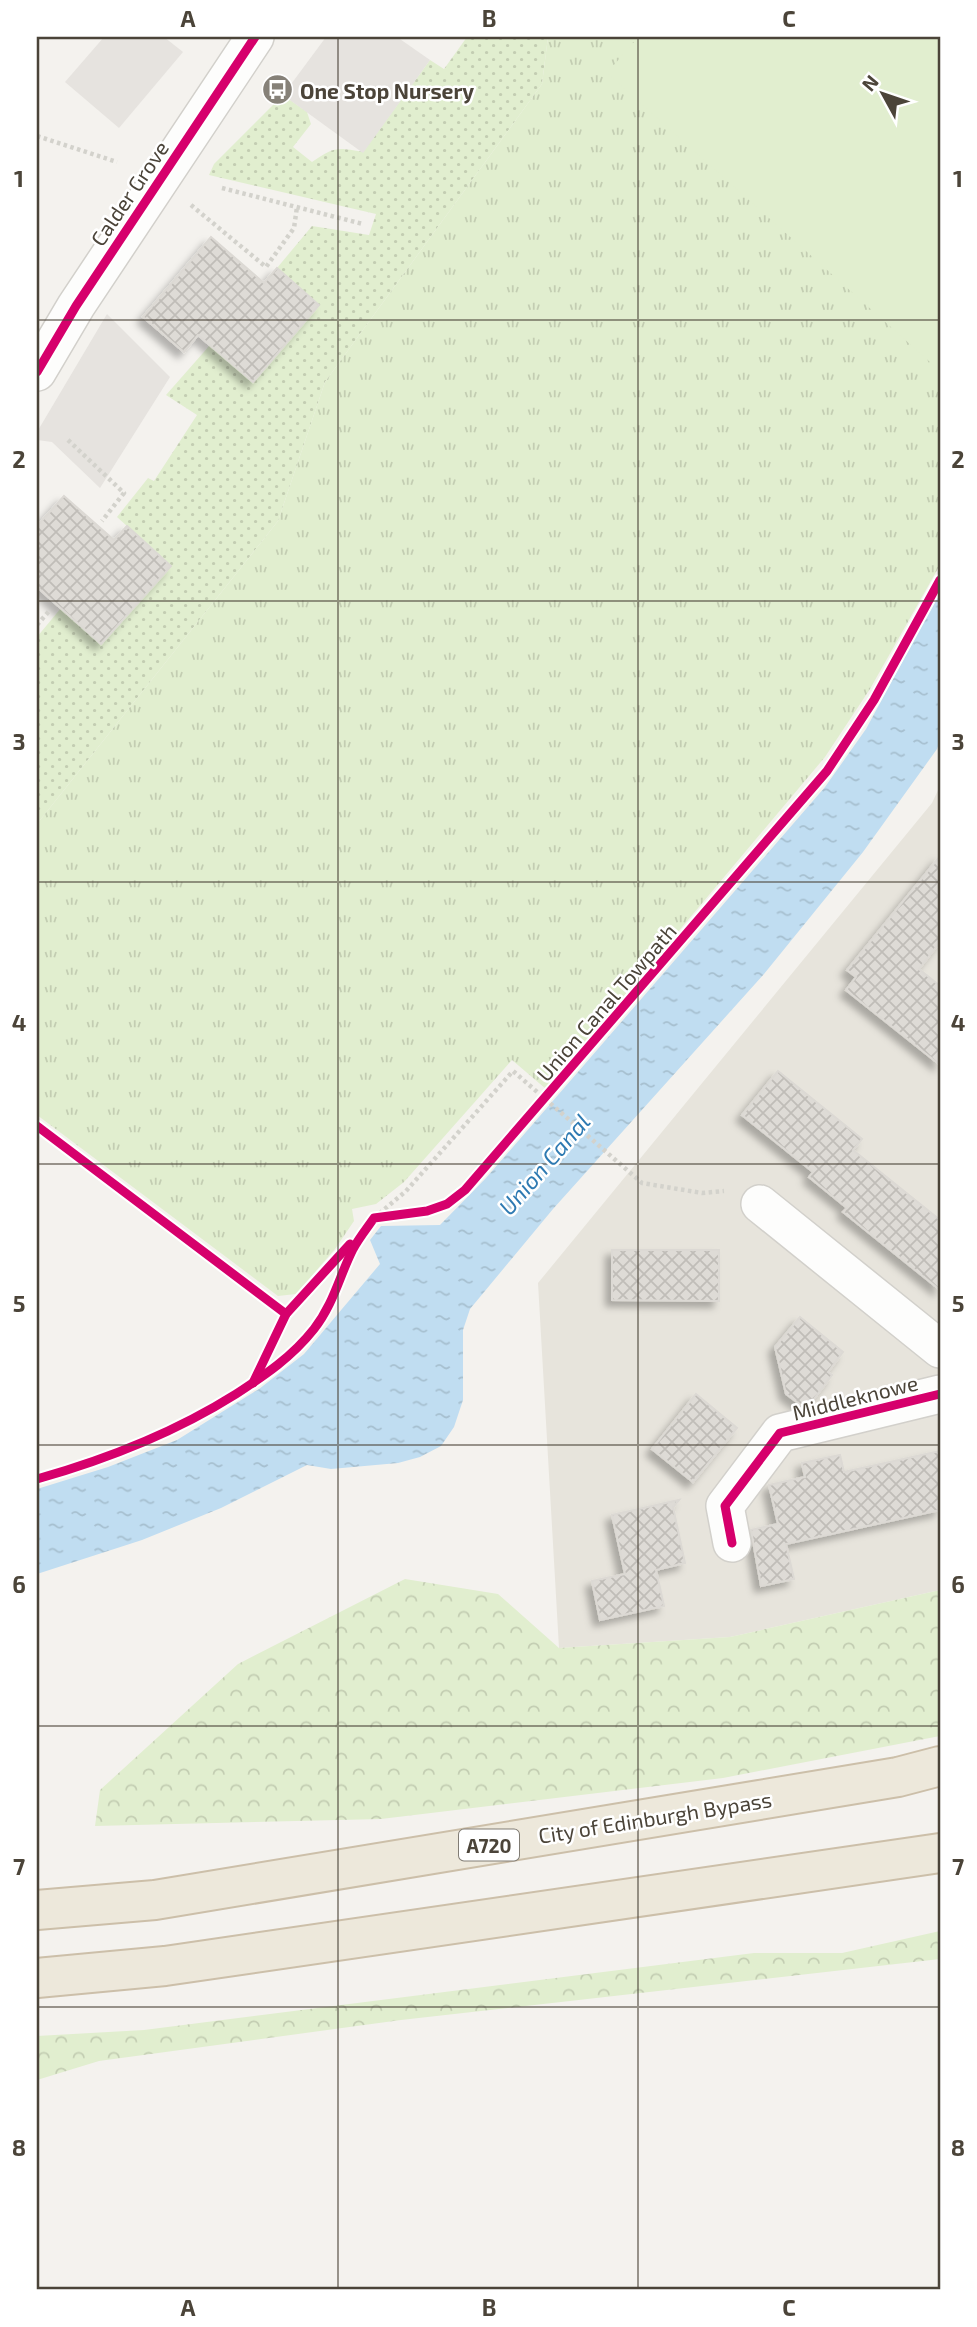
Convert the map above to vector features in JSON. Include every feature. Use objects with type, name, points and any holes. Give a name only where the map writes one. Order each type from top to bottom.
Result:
[{"type":"highway","name":"City of Edinburgh Bypass","points":[[37,1910],[155,1900],[898,1777],[940,1766]]},
{"type":"highway","points":[[37,1978],[164,1966],[940,1853]]},
{"type":"street","name":"Calder Grove","points":[[37,372],[76,306],[254,37]]},
{"type":"street","points":[[761,1204],[940,1349]]},
{"type":"street","name":"Middleknowe","points":[[732,1543],[726,1506],[779,1433],[940,1394]]},
{"type":"path","points":[[37,136],[117,162]]},
{"type":"path","points":[[160,179],[266,267],[295,228],[297,207]]},
{"type":"path","points":[[222,188],[363,224]]},
{"type":"path","points":[[68,440],[124,493],[102,521]]},
{"type":"path","points":[[37,625],[51,610]]},
{"type":"path","points":[[369,1224],[406,1191],[513,1071],[642,1183],[702,1193],[743,1189],[761,1204]]},
{"type":"path","points":[[37,1126],[286,1314]]},
{"type":"path","points":[[369,1224],[393,1215]]},
{"type":"path","points":[[280,1326],[295,1305]]},
{"type":"shaded area","points":[[104,37],[164,37],[183,52],[119,128],[65,82]]},
{"type":"shaded area","points":[[326,37],[397,37],[430,60],[363,153],[283,95]]},
{"type":"shaded area","points":[[107,314],[170,377],[100,488],[52,442],[37,440],[37,432]]},
{"type":"shaded area","points":[[940,786],[940,1590],[730,1637],[559,1648],[538,1283],[932,803]]},
{"type":"green space","points":[[467,37],[548,37],[542,84],[325,382],[278,521],[37,824],[37,637],[61,608],[171,566],[117,517],[148,478],[154,481],[197,415],[166,395],[210,345],[253,382],[319,305],[277,268],[312,226],[369,235],[376,214],[209,175],[214,164],[283,95],[307,112],[311,124],[293,147],[312,162],[325,153],[336,150],[363,152],[430,60],[444,69]]},
{"type":"green space","points":[[548,37],[940,37],[940,565],[870,689],[825,757],[546,1089],[512,1060],[404,1182],[376,1204],[352,1209],[354,1221],[335,1249],[296,1294],[278,1296],[37,1115],[37,824],[278,521],[325,382],[542,84]]},
{"type":"green space","points":[[628,37],[940,37],[940,371],[607,73],[634,42]]},
{"type":"green space","points":[[405,1579],[498,1594],[559,1648],[730,1637],[940,1590],[940,1736],[723,1778],[381,1819],[95,1826],[100,1790],[238,1664]]},
{"type":"green space","points":[[940,1931],[940,1959],[401,2020],[99,2061],[37,2080],[37,2036],[144,2030],[754,1953],[842,1953]]},
{"type":"water","name":"Union Canal","points":[[940,592],[940,741],[937,749],[863,852],[764,974],[553,1209],[470,1309],[463,1330],[463,1400],[454,1427],[441,1446],[420,1457],[398,1463],[331,1469],[307,1465],[221,1508],[142,1540],[37,1574],[37,1489],[108,1467],[177,1440],[259,1389],[304,1354],[380,1264],[370,1240],[381,1226],[440,1225],[486,1178],[825,787],[866,729]]},
{"type":"building","points":[[211,237],[264,283],[277,268],[319,305],[253,382],[198,335],[184,352],[143,317]]},
{"type":"building","points":[[64,496],[114,540],[127,526],[171,566],[101,644],[37,587],[37,526]]},
{"type":"building","points":[[940,856],[940,942],[919,969],[940,986],[940,1065],[846,990],[856,977],[847,970]]},
{"type":"building","points":[[778,1071],[862,1139],[853,1150],[940,1220],[940,1290],[843,1212],[847,1208],[809,1177],[813,1172],[742,1115]]},
{"type":"building","points":[[612,1250],[719,1250],[719,1301],[612,1300]]},
{"type":"building","points":[[800,1317],[843,1352],[828,1372],[832,1375],[810,1404],[802,1406],[786,1394],[775,1347]]},
{"type":"building","points":[[696,1394],[737,1428],[693,1482],[652,1449]]},
{"type":"building","points":[[940,1451],[940,1510],[786,1544],[794,1579],[761,1586],[751,1530],[778,1524],[769,1485],[805,1477],[802,1463],[840,1455],[844,1472]]},
{"type":"building","points":[[679,1500],[673,1507],[685,1563],[656,1570],[664,1606],[600,1620],[592,1581],[625,1574],[612,1515]]},
{"type":"cycle path","points":[[37,372],[76,306],[255,37]]},
{"type":"cycle path","name":"Union Canal Towpath","points":[[37,1479],[140,1444],[189,1421],[247,1387],[287,1357],[314,1329],[331,1300],[353,1249],[374,1218],[427,1211],[447,1204],[465,1190],[827,771],[874,700],[940,580]]},
{"type":"cycle path","points":[[37,1126],[286,1314]]},
{"type":"cycle path","points":[[253,1383],[286,1314],[350,1244]]},
{"type":"cycle path","points":[[732,1543],[725,1506],[780,1433],[940,1394]]},
{"type":"place","name":"One Stop Nursery","points":[[277,90]]}]
